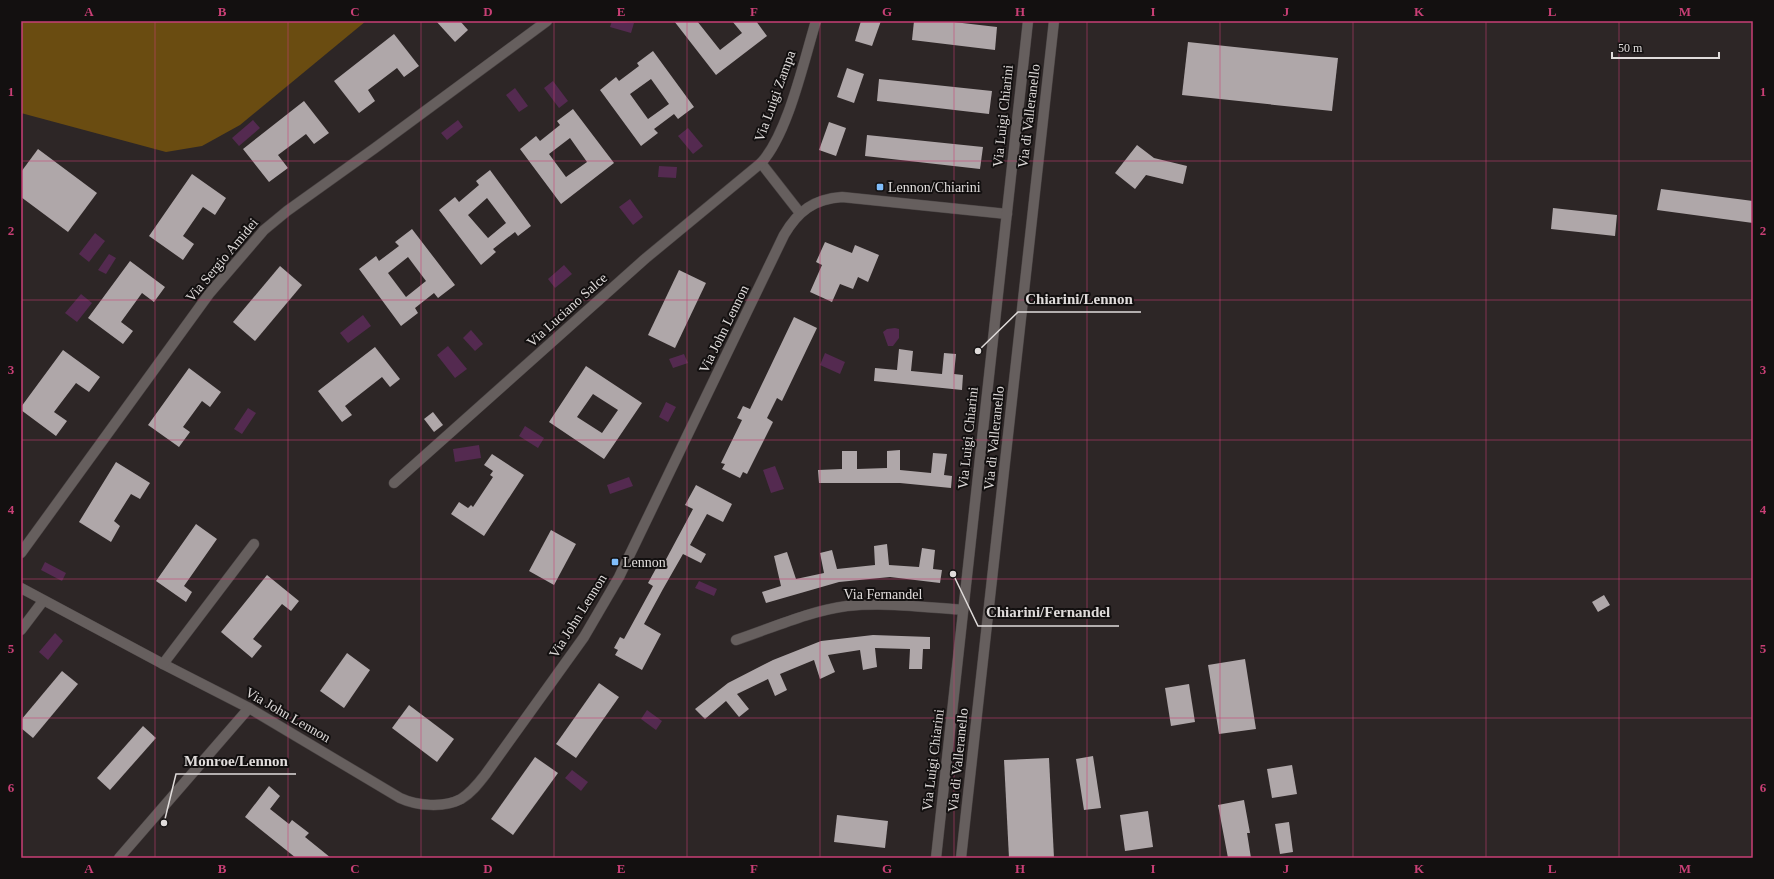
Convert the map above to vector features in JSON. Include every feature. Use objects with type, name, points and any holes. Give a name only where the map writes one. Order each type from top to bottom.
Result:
[{"type":"street","name":"Via Sergio Amidei","points":[[21,553],[210,294],[260,234],[286,211],[375,148],[547,21]]},
{"type":"street","name":"Via Luigi Zampa","points":[[800,213],[761,163],[771,150],[784,121],[816,21]]},
{"type":"street","name":"Via Luigi Chiarini","points":[[936,858],[1028,21]]},
{"type":"street","name":"Via di Valleranello","points":[[961,858],[1054,21]]},
{"type":"street","name":"Via Luciano Salce","points":[[394,483],[646,258],[761,163]]},
{"type":"street","name":"Via John Lennon","points":[[21,588],[43,601],[249,708],[407,801],[424,804],[448,803],[460,799],[470,792],[568,660],[608,598],[672,470],[784,235],[800,213],[826,199],[850,197],[1007,214]]},
{"type":"street","points":[[163,664],[254,544]]},
{"type":"street","points":[[21,630],[43,601]]},
{"type":"street","name":"Via Fernandel","points":[[736,640],[817,612],[846,607],[885,605],[964,610]]},
{"type":"street","points":[[119,858],[249,708]]},
{"type":"shaded area","points":[[21,21],[366,21],[240,125],[202,146],[166,152],[21,113]]},
{"type":"shaded area","points":[[612,21],[634,23],[631,33],[610,27]]},
{"type":"shaded area","points":[[553,81],[568,101],[559,108],[544,88]]},
{"type":"shaded area","points":[[515,88],[528,106],[519,112],[506,95]]},
{"type":"shaded area","points":[[253,120],[260,128],[239,146],[232,138]]},
{"type":"shaded area","points":[[458,120],[463,127],[447,140],[441,133]]},
{"type":"shaded area","points":[[688,128],[703,146],[693,154],[678,136]]},
{"type":"shaded area","points":[[659,166],[677,167],[676,178],[658,177]]},
{"type":"shaded area","points":[[630,199],[643,217],[633,225],[619,207]]},
{"type":"shaded area","points":[[95,233],[105,241],[89,262],[79,254]]},
{"type":"shaded area","points":[[109,254],[116,258],[106,274],[98,270]]},
{"type":"shaded area","points":[[564,265],[572,274],[555,288],[548,279]]},
{"type":"shaded area","points":[[81,294],[92,303],[77,322],[65,313]]},
{"type":"shaded area","points":[[363,315],[371,326],[348,343],[340,333]]},
{"type":"shaded area","points":[[887,329],[899,329],[899,338],[893,346],[888,346],[883,332]]},
{"type":"shaded area","points":[[471,330],[483,344],[475,351],[463,338]]},
{"type":"shaded area","points":[[448,346],[467,369],[455,378],[437,355]]},
{"type":"shaded area","points":[[825,353],[845,362],[840,374],[820,365]]},
{"type":"shaded area","points":[[684,354],[688,363],[673,368],[669,359]]},
{"type":"shaded area","points":[[666,402],[676,407],[668,422],[659,417]]},
{"type":"shaded area","points":[[248,408],[256,413],[242,434],[234,429]]},
{"type":"shaded area","points":[[525,426],[544,438],[538,448],[519,436]]},
{"type":"shaded area","points":[[479,445],[481,458],[455,462],[453,449]]},
{"type":"shaded area","points":[[775,466],[784,489],[771,493],[763,470]]},
{"type":"shaded area","points":[[629,477],[633,486],[610,494],[607,485]]},
{"type":"shaded area","points":[[45,562],[66,573],[62,581],[41,570]]},
{"type":"shaded area","points":[[699,581],[717,589],[714,596],[695,588]]},
{"type":"shaded area","points":[[55,633],[63,641],[48,660],[39,652]]},
{"type":"shaded area","points":[[647,710],[662,721],[656,730],[641,719]]},
{"type":"shaded area","points":[[572,770],[588,782],[581,791],[565,778]]},
{"type":"building","points":[[436,21],[460,21],[468,30],[455,42]]},
{"type":"building","points":[[674,21],[697,21],[720,50],[742,33],[732,21],[756,21],[767,36],[716,75]]},
{"type":"building","points":[[861,21],[881,21],[872,46],[855,41]]},
{"type":"building","points":[[914,21],[945,21],[997,27],[995,50],[912,40]]},
{"type":"building","points":[[394,34],[419,66],[404,77],[397,68],[368,90],[375,101],[359,113],[334,81]]},
{"type":"building","points":[[1188,42],[1338,58],[1332,111],[1182,95]]},
{"type":"building","points":[[653,51],[694,107],[678,119],[674,114],[654,129],[658,133],[641,146],[600,90],[616,77],[619,81],[639,66],[637,63]],"holes":[[[651,79],[669,104],[648,119],[630,94]]]},
{"type":"building","points":[[847,68],[864,74],[854,103],[837,97]]},
{"type":"building","points":[[879,79],[992,91],[989,114],[877,101]]},
{"type":"building","points":[[304,101],[329,133],[314,144],[306,134],[278,155],[288,168],[269,182],[243,149]]},
{"type":"building","points":[[573,109],[614,163],[561,204],[520,149],[536,136],[540,141],[560,125],[557,121]],"holes":[[[570,138],[587,162],[566,177],[549,154]]]},
{"type":"building","points":[[829,122],[846,128],[836,156],[819,150]]},
{"type":"building","points":[[867,135],[983,147],[980,169],[865,156]]},
{"type":"building","points":[[1137,145],[1154,158],[1187,166],[1183,184],[1146,175],[1135,189],[1115,173]]},
{"type":"building","points":[[38,149],[97,193],[68,232],[21,197],[21,172]]},
{"type":"building","points":[[490,170],[531,226],[518,236],[515,232],[493,249],[496,252],[481,265],[439,210],[455,197],[459,202],[479,185],[476,181]],"holes":[[[487,198],[506,223],[488,238],[468,215]]]},
{"type":"building","points":[[192,174],[226,198],[215,215],[203,207],[183,236],[194,244],[183,260],[149,236]]},
{"type":"building","points":[[1661,189],[1753,201],[1753,223],[1657,210]]},
{"type":"building","points":[[1553,208],[1617,215],[1615,236],[1551,229]]},
{"type":"building","points":[[412,229],[455,285],[438,298],[434,293],[415,308],[418,313],[401,326],[359,269],[376,256],[379,261],[399,246],[395,242]],"holes":[[[408,257],[426,281],[406,297],[388,273]]]},
{"type":"building","points":[[825,242],[852,253],[855,245],[879,255],[868,282],[858,277],[853,289],[840,284],[832,302],[810,292],[822,265],[816,262]]},
{"type":"building","points":[[130,261],[165,287],[154,302],[142,293],[121,322],[133,331],[123,344],[88,318]]},
{"type":"building","points":[[280,266],[302,285],[255,341],[233,322]]},
{"type":"building","points":[[679,270],[706,283],[675,348],[648,335]]},
{"type":"building","points":[[794,317],[817,328],[782,401],[777,398],[767,418],[773,422],[747,474],[743,472],[740,478],[722,469],[725,464],[721,463],[742,420],[737,418],[743,406],[750,409]]},
{"type":"building","points":[[375,347],[400,379],[390,387],[382,377],[345,406],[352,415],[342,422],[318,391]]},
{"type":"building","points":[[899,349],[913,351],[911,371],[942,374],[944,353],[956,354],[954,374],[963,375],[962,390],[874,381],[875,368],[897,370]]},
{"type":"building","points":[[63,350],[100,377],[89,392],[76,383],[54,412],[67,421],[56,436],[21,410],[21,407]]},
{"type":"building","points":[[586,366],[642,403],[604,459],[549,422]],"holes":[[[593,394],[618,410],[602,433],[577,417]]]},
{"type":"building","points":[[189,368],[221,392],[210,407],[202,401],[183,427],[190,432],[179,447],[148,425]]},
{"type":"building","points":[[433,412],[443,425],[434,432],[424,419]]},
{"type":"building","points":[[900,450],[900,470],[931,473],[933,453],[947,454],[944,475],[952,476],[951,488],[900,483],[819,483],[818,470],[842,469],[842,451],[857,451],[857,469],[887,468],[887,451]]},
{"type":"building","points":[[492,454],[524,475],[484,536],[451,514],[459,502],[468,508],[471,505],[473,507],[493,477],[490,475],[493,471],[484,465]]},
{"type":"building","points":[[116,462],[150,483],[140,499],[131,494],[114,521],[120,526],[111,542],[79,522]]},
{"type":"building","points":[[696,485],[732,504],[723,522],[707,514],[690,545],[706,554],[701,563],[683,554],[644,624],[661,634],[642,670],[615,655],[618,650],[614,648],[620,637],[624,639],[653,586],[648,583],[659,563],[663,565],[693,509],[685,505]]},
{"type":"building","points":[[196,524],[217,539],[184,586],[192,592],[186,602],[156,581]]},
{"type":"building","points":[[551,530],[576,544],[554,585],[529,571]]},
{"type":"building","points":[[887,544],[889,565],[919,567],[922,548],[935,550],[933,569],[942,570],[940,583],[890,577],[839,582],[766,603],[762,592],[781,586],[774,556],[787,552],[796,579],[824,573],[820,553],[832,550],[837,569],[875,565],[874,546]]},
{"type":"building","points":[[267,575],[299,601],[291,611],[282,604],[253,639],[262,646],[252,658],[221,632]]},
{"type":"building","points":[[1604,595],[1610,605],[1598,612],[1592,602]]},
{"type":"building","points":[[873,635],[930,637],[930,649],[923,649],[922,669],[909,669],[910,649],[875,648],[877,667],[863,670],[860,650],[828,655],[835,672],[820,679],[814,660],[780,674],[787,690],[775,696],[768,679],[737,694],[749,709],[739,717],[726,701],[705,719],[695,709],[728,683],[773,660],[821,641]]},
{"type":"building","points":[[347,653],[370,670],[344,708],[320,691]]},
{"type":"building","points":[[1245,659],[1256,729],[1219,734],[1208,665]]},
{"type":"building","points":[[62,671],[78,684],[33,738],[21,728],[21,720]]},
{"type":"building","points":[[599,683],[619,697],[576,758],[556,744]]},
{"type":"building","points":[[1189,684],[1195,722],[1171,726],[1165,688]]},
{"type":"building","points":[[409,705],[454,739],[437,762],[392,728]]},
{"type":"building","points":[[143,726],[156,738],[110,790],[97,778]]},
{"type":"building","points":[[1093,756],[1101,808],[1084,810],[1076,759]]},
{"type":"building","points":[[535,757],[558,773],[513,835],[491,819]]},
{"type":"building","points":[[1049,758],[1054,858],[1009,858],[1004,760]]},
{"type":"building","points":[[1292,765],[1297,794],[1272,798],[1267,769]]},
{"type":"building","points":[[269,786],[280,796],[270,809],[289,824],[292,820],[309,833],[305,837],[331,858],[296,858],[245,817]]},
{"type":"building","points":[[1244,800],[1250,833],[1247,833],[1251,858],[1228,858],[1218,805]]},
{"type":"building","points":[[1148,811],[1153,847],[1125,851],[1120,815]]},
{"type":"building","points":[[837,815],[888,821],[885,848],[834,842]]},
{"type":"building","points":[[1289,822],[1293,852],[1280,854],[1275,824]]},
{"type":"place","name":"Lennon/Chiarini","points":[[880,187]]},
{"type":"place","name":"Chiarini/Lennon","points":[[978,351]]},
{"type":"place","name":"Lennon","points":[[615,562]]},
{"type":"place","name":"Chiarini/Fernandel","points":[[953,574]]},
{"type":"place","name":"Monroe/Lennon","points":[[164,823]]}]
